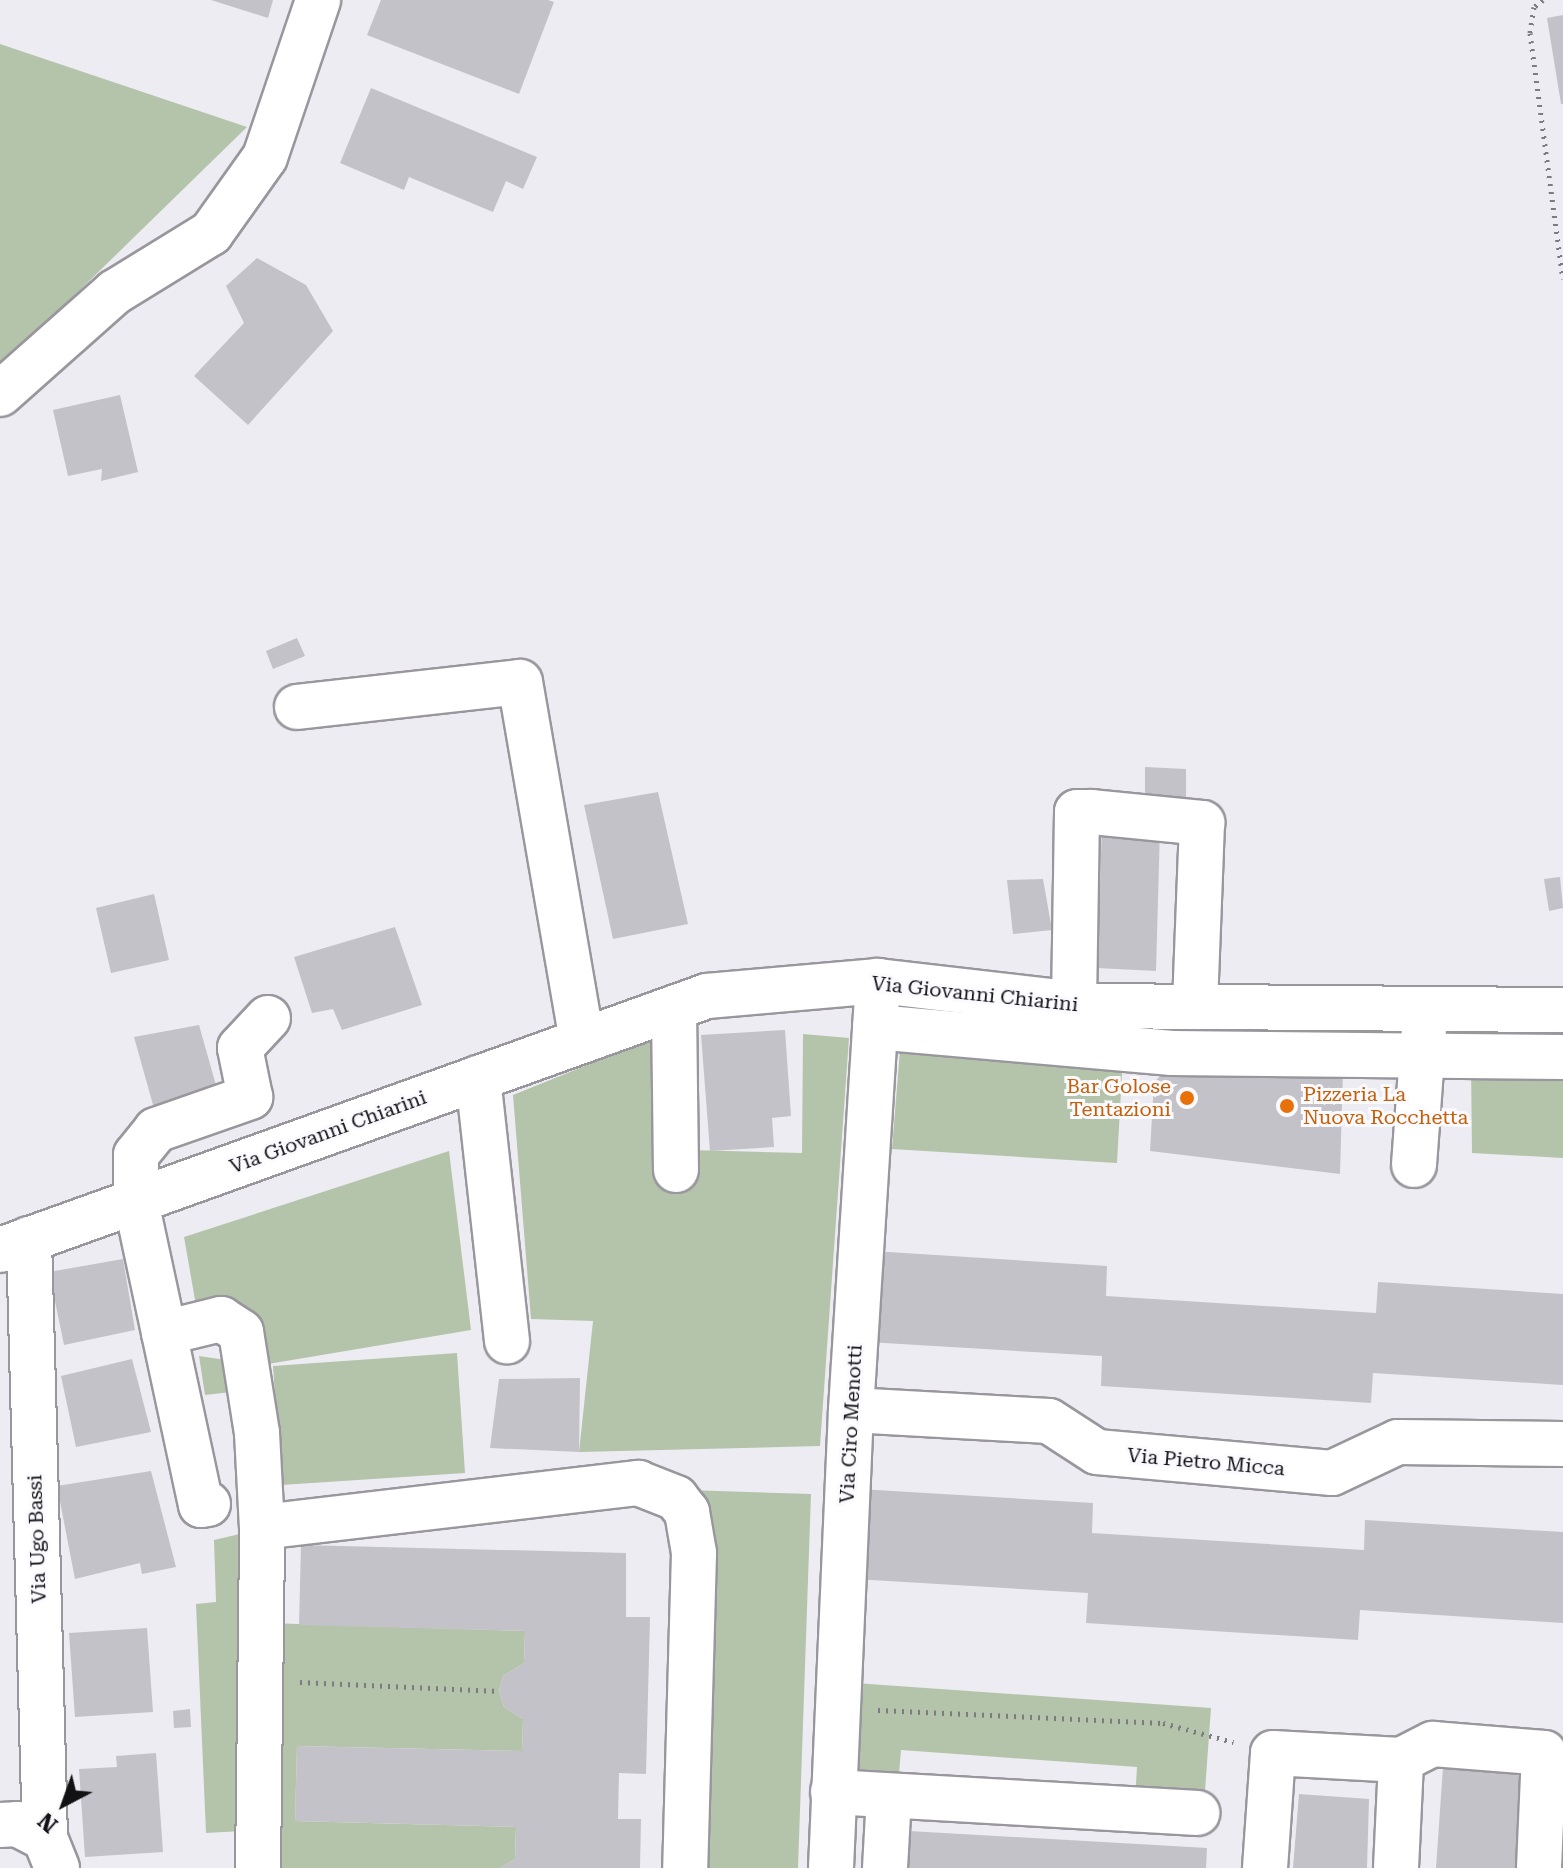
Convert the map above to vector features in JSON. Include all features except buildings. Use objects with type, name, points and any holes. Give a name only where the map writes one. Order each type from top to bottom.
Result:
[{"type":"street","points":[[0,394],[115,292],[211,233],[265,157],[318,0]]},
{"type":"street","points":[[297,707],[520,682],[582,1041]]},
{"type":"street","points":[[1074,1004],[1077,812],[1202,823],[1195,1007]]},
{"type":"street","name":"Via Giovanni Chiarini","points":[[14,1245],[707,996],[878,981],[1074,1004],[1563,1010]]},
{"type":"street","name":"Via Ciro Menotti","points":[[831,1868],[851,1410],[878,981]]},
{"type":"street","points":[[674,1008],[676,1170]]},
{"type":"street","points":[[1414,1165],[1425,1009]]},
{"type":"street","points":[[208,1504],[201,1505],[136,1201],[136,1155],[156,1130],[250,1097],[240,1048],[268,1018]]},
{"type":"street","points":[[875,1027],[1149,1052],[1421,1058],[1563,1057]]},
{"type":"street","points":[[478,1078],[507,1341]]},
{"type":"street","name":"Via Ugo Bassi","points":[[14,1245],[51,1853]]},
{"type":"street","points":[[164,1333],[221,1319],[241,1332],[257,1433],[262,1527],[258,1868]]},
{"type":"street","name":"Via Pietro Micca","points":[[851,1410],[1049,1421],[1097,1452],[1332,1473],[1398,1442],[1563,1444]]},
{"type":"street","points":[[262,1527],[638,1483],[676,1498],[687,1512],[694,1553],[685,1868]]},
{"type":"street","points":[[1265,1868],[1273,1753],[1401,1760],[1433,1744],[1544,1753],[1539,1868]]},
{"type":"street","points":[[1396,1868],[1401,1760]]},
{"type":"street","points":[[833,1792],[1197,1813]]},
{"type":"street","points":[[885,1868],[889,1796]]},
{"type":"street","points":[[0,1825],[17,1824],[51,1853]]},
{"type":"path","points":[[1543,0],[1534,7],[1530,33],[1563,279]]},
{"type":"path","points":[[259,1680],[499,1691]]},
{"type":"path","points":[[836,1708],[1163,1723],[1273,1753]]},
{"type":"green space","points":[[0,44],[247,127],[0,368]]},
{"type":"green space","points":[[803,1034],[849,1038],[820,1446],[579,1452],[593,1321],[531,1319],[513,1095],[654,1038],[653,1149],[802,1153]]},
{"type":"green space","points":[[900,1050],[1123,1056],[1117,1163],[892,1149]]},
{"type":"green space","points":[[1563,1063],[1563,1158],[1472,1153],[1471,1065]]},
{"type":"green space","points":[[449,1151],[471,1330],[262,1365],[198,1317],[184,1237]]},
{"type":"green space","points":[[457,1353],[465,1473],[281,1485],[273,1366]]},
{"type":"green space","points":[[199,1356],[226,1360],[240,1391],[205,1395]]},
{"type":"green space","points":[[686,1490],[811,1494],[798,1868],[696,1868]]},
{"type":"green space","points":[[244,1533],[242,1831],[206,1833],[196,1604],[216,1602],[214,1540]]},
{"type":"green space","points":[[267,1623],[525,1631],[524,1663],[503,1676],[499,1691],[504,1707],[523,1719],[522,1751],[297,1746],[295,1821],[516,1827],[515,1859],[500,1868],[265,1868]]},
{"type":"green space","points":[[855,1683],[1211,1708],[1204,1805],[1135,1800],[1137,1767],[901,1750],[898,1786],[848,1783]]},
{"type":"place","name":"Bar Golose Tentazioni","points":[[1187,1098]]},
{"type":"place","name":"Pizzeria La Nuova Rocchetta","points":[[1287,1106]]}]
